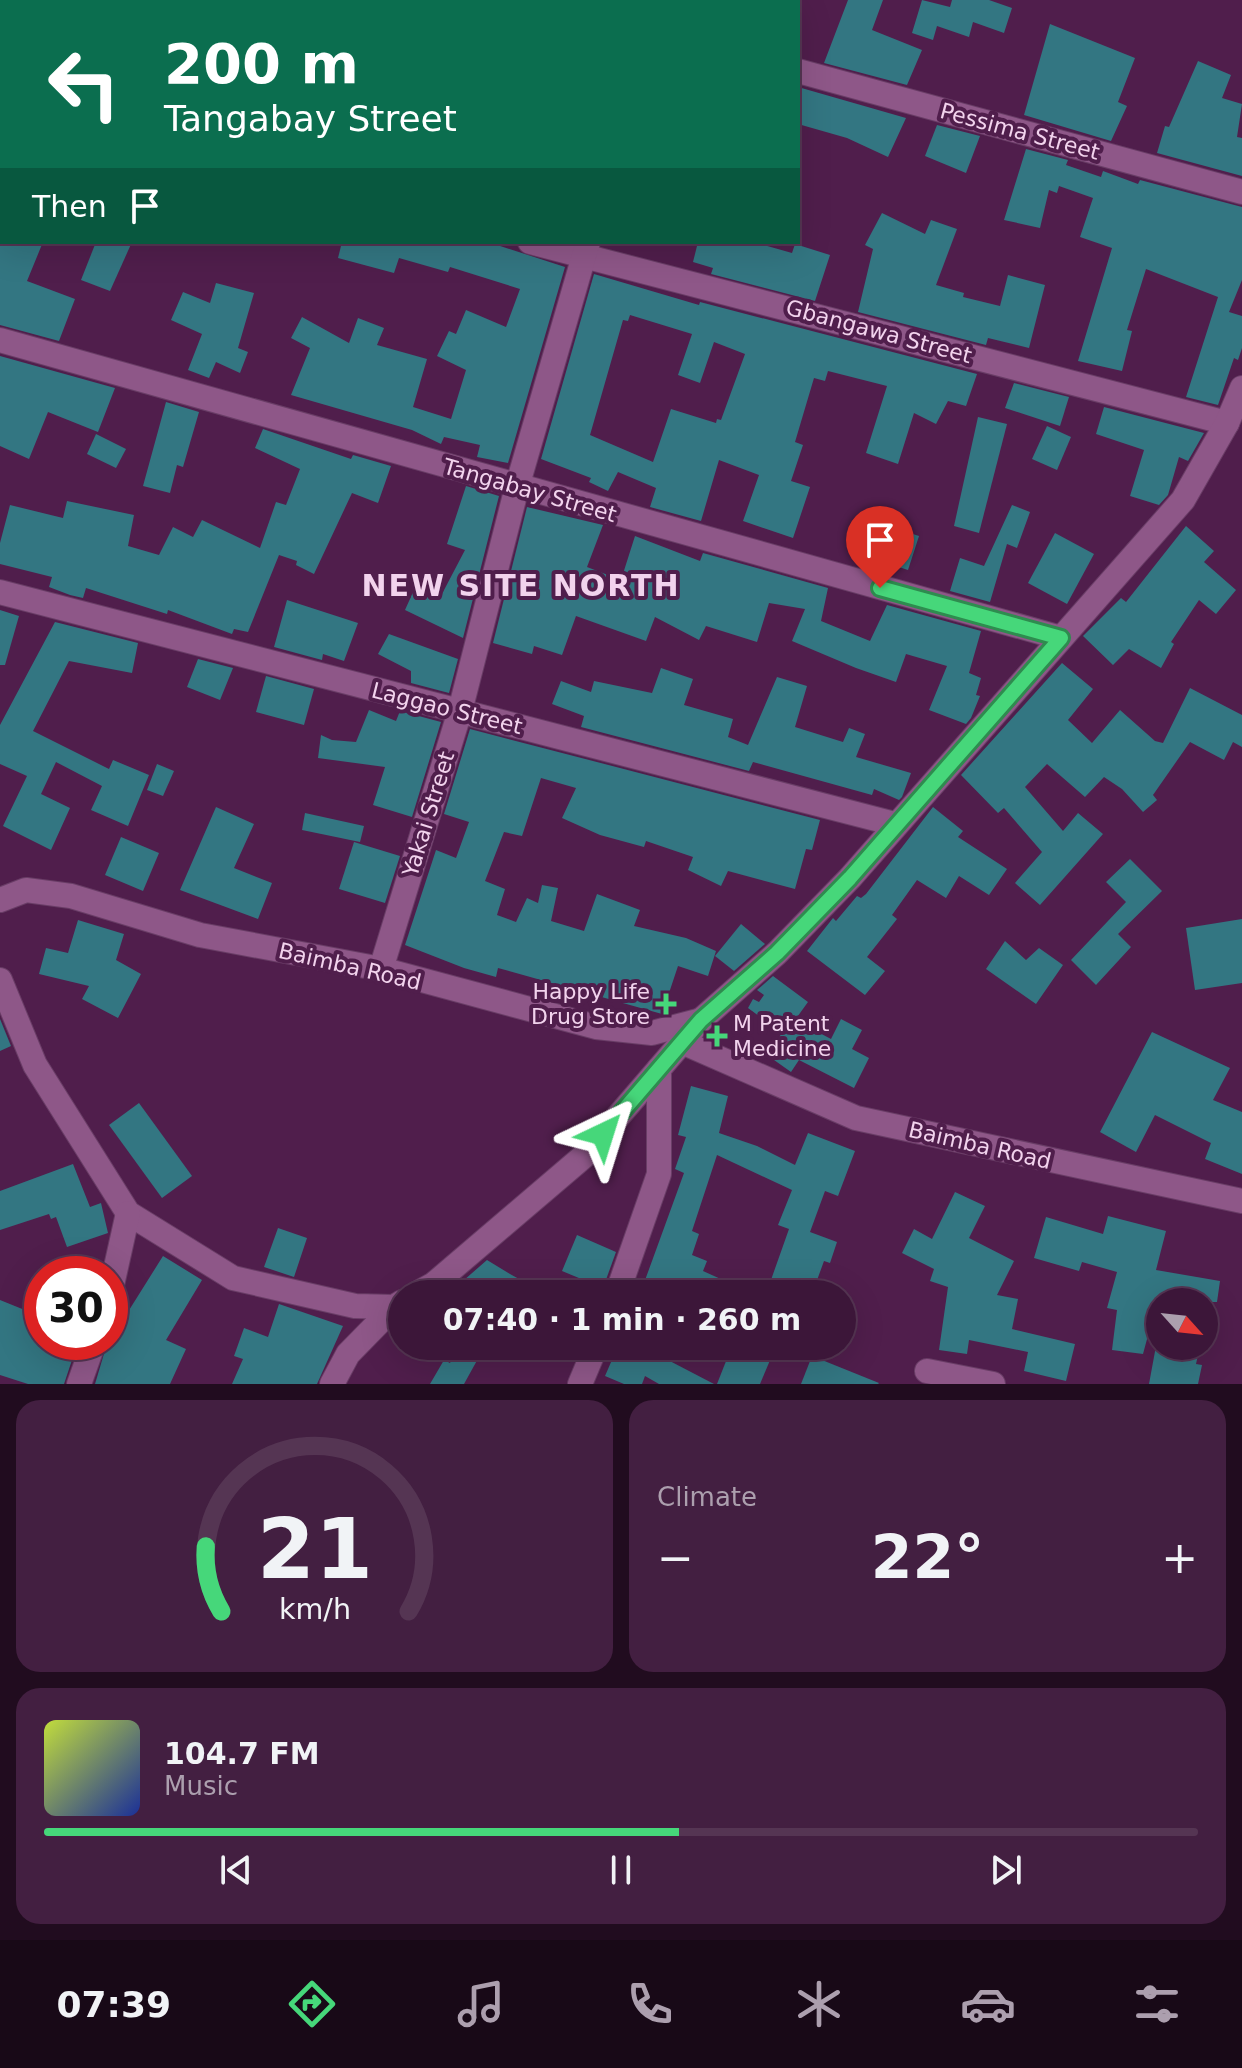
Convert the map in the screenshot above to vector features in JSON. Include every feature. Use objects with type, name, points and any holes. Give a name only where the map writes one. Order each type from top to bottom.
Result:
[{"type":"street","name":"Pessima Street","points":[[800,72],[1242,192]]},
{"type":"street","name":"Gbangawa Street","points":[[546,244],[586,249],[1227,423]]},
{"type":"street","name":"Yakai Street","points":[[381,969],[460,711],[517,487],[586,249]]},
{"type":"street","name":"Tangabay Street","points":[[0,340],[1061,638]]},
{"type":"street","points":[[439,1280],[584,1156],[701,1020],[787,942],[850,878],[1183,500],[1227,423],[1242,388]]},
{"type":"street","name":"Laggao Street","points":[[0,592],[895,824]]},
{"type":"street","name":"Baimba Road","points":[[0,900],[26,890],[71,896],[200,935],[381,969],[596,1027],[652,1033],[701,1020]]},
{"type":"street","points":[[0,980],[35,1065],[128,1213],[233,1278],[355,1306],[388,1304]]},
{"type":"street","name":"Baimba Road","points":[[682,1042],[856,1118],[1242,1201]]},
{"type":"street","points":[[622,1280],[659,1174],[659,1069]]},
{"type":"street","points":[[118,1256],[128,1213]]},
{"type":"street","points":[[332,1384],[348,1354],[388,1314]]},
{"type":"street","points":[[79,1384],[88,1360]]},
{"type":"street","points":[[580,1384],[590,1360]]},
{"type":"street","points":[[927,1371],[993,1384]]},
{"type":"building","points":[[848,0],[883,0],[872,30],[922,50],[907,85],[824,63]]},
{"type":"building","points":[[922,0],[950,7],[952,0],[989,0],[1012,8],[1004,33],[973,22],[969,37],[937,26],[933,40],[912,33]]},
{"type":"building","points":[[1050,24],[1135,58],[1118,102],[1127,106],[1111,141],[1024,115]]},
{"type":"building","points":[[1198,61],[1231,75],[1222,98],[1242,104],[1237,137],[1242,138],[1242,176],[1157,153],[1165,126],[1169,127]]},
{"type":"building","points":[[800,88],[906,118],[888,157],[847,138],[800,125]]},
{"type":"building","points":[[937,125],[980,136],[966,173],[925,156]]},
{"type":"building","points":[[1026,149],[1068,160],[1066,165],[1101,177],[1103,171],[1138,184],[1140,180],[1242,207],[1242,280],[1229,312],[1242,316],[1242,348],[1238,360],[1234,358],[1218,405],[1186,397],[1218,297],[1146,269],[1127,330],[1132,331],[1122,371],[1078,361],[1112,248],[1080,237],[1093,198],[1059,186],[1057,193],[1049,190],[1040,228],[1004,220]]},
{"type":"building","points":[[882,213],[925,234],[931,220],[957,229],[936,285],[964,293],[963,297],[1000,306],[1008,275],[1045,285],[1029,348],[988,338],[986,345],[858,312],[873,249],[865,245]]},
{"type":"building","points":[[0,244],[42,244],[27,281],[75,299],[59,341],[0,325]]},
{"type":"building","points":[[95,244],[131,244],[110,291],[81,280]]},
{"type":"building","points":[[342,244],[494,244],[565,267],[508,463],[477,457],[480,445],[444,437],[441,444],[412,430],[291,395],[310,348],[291,338],[302,317],[349,343],[358,318],[384,328],[377,345],[427,359],[413,407],[451,419],[466,370],[437,356],[449,331],[456,334],[466,310],[506,327],[520,289],[450,267],[448,272],[399,258],[394,273],[338,258]]},
{"type":"building","points":[[698,244],[760,244],[792,253],[795,244],[830,255],[815,301],[711,274],[713,268],[693,262]]},
{"type":"building","points":[[594,274],[699,305],[700,302],[977,374],[966,406],[948,401],[936,424],[914,413],[898,464],[866,453],[887,386],[828,371],[825,381],[814,378],[795,442],[803,445],[791,481],[810,487],[793,538],[743,521],[759,475],[719,460],[701,521],[650,507],[656,488],[618,472],[608,491],[589,482],[591,478],[541,459]],"holes":[[[630,315],[692,334],[678,375],[700,383],[714,342],[745,354],[721,420],[717,419],[716,423],[671,409],[653,462],[590,435],[623,320],[628,321]]]},
{"type":"building","points":[[216,283],[254,293],[238,348],[248,352],[240,373],[216,362],[209,378],[188,370],[202,334],[171,320],[183,292],[210,303]]},
{"type":"building","points":[[0,356],[115,388],[98,432],[48,412],[29,459],[0,446]]},
{"type":"building","points":[[1014,383],[1069,397],[1060,426],[1005,408]]},
{"type":"building","points":[[166,402],[199,412],[183,467],[177,465],[170,493],[143,486]]},
{"type":"building","points":[[1104,407],[1204,433],[1188,461],[1179,457],[1168,495],[1159,505],[1130,496],[1144,450],[1096,434]]},
{"type":"building","points":[[978,417],[1007,424],[979,533],[954,526]]},
{"type":"building","points":[[1047,426],[1071,437],[1057,470],[1032,459]]},
{"type":"building","points":[[263,429],[351,459],[353,455],[391,466],[378,503],[352,493],[314,574],[296,565],[297,561],[279,555],[248,632],[234,629],[232,634],[168,610],[167,614],[86,588],[83,598],[70,595],[49,587],[52,577],[0,564],[0,543],[10,505],[63,518],[67,501],[134,515],[128,546],[159,555],[173,527],[193,537],[202,520],[260,548],[276,502],[286,505],[300,469],[255,448]]},
{"type":"building","points":[[96,434],[126,449],[116,468],[87,454]]},
{"type":"building","points":[[466,486],[499,496],[463,638],[405,610],[418,581],[443,592],[465,550],[447,544]]},
{"type":"building","points":[[1012,505],[1030,512],[1017,548],[1007,544],[990,602],[950,591],[960,558],[984,566]]},
{"type":"building","points":[[527,507],[603,525],[587,567],[621,580],[635,536],[700,561],[703,553],[828,588],[821,621],[870,641],[887,605],[981,631],[969,673],[981,678],[976,695],[980,696],[971,718],[966,724],[929,710],[947,666],[906,654],[896,682],[856,668],[792,641],[805,609],[769,603],[757,642],[706,626],[699,640],[655,617],[646,641],[576,616],[562,655],[534,646],[532,654],[493,643]]},
{"type":"building","points":[[873,521],[919,536],[908,570],[862,555]]},
{"type":"building","points":[[1186,526],[1214,551],[1204,562],[1236,590],[1216,614],[1199,600],[1171,642],[1174,644],[1161,668],[1129,649],[1113,665],[1083,636],[1121,598],[1126,602]]},
{"type":"building","points":[[1055,533],[1094,554],[1067,604],[1028,583]]},
{"type":"building","points":[[287,600],[358,623],[344,661],[323,654],[322,660],[274,647]]},
{"type":"building","points":[[0,610],[19,616],[5,665],[0,665]]},
{"type":"building","points":[[55,622],[138,643],[132,673],[69,661],[33,731],[109,769],[113,760],[149,775],[128,826],[91,810],[102,786],[56,762],[41,794],[70,808],[51,850],[3,826],[27,776],[0,764],[0,725]]},
{"type":"building","points":[[389,634],[458,659],[449,693],[411,683],[411,671],[378,654]]},
{"type":"building","points":[[198,659],[233,668],[220,700],[187,687]]},
{"type":"building","points":[[1062,663],[1093,689],[1068,720],[1092,743],[1120,710],[1155,741],[1163,743],[1190,688],[1242,715],[1242,747],[1233,742],[1224,760],[1190,742],[1153,795],[1157,800],[1143,812],[1122,789],[1104,777],[1085,797],[1047,764],[1025,787],[1063,831],[1078,813],[1103,834],[1040,905],[1015,883],[1042,852],[1004,808],[998,813],[961,775]]},
{"type":"building","points":[[661,668],[693,679],[684,705],[733,719],[728,737],[748,745],[777,677],[807,686],[795,727],[843,742],[849,728],[865,734],[856,757],[911,773],[902,797],[899,800],[874,789],[872,795],[753,762],[749,771],[581,727],[584,716],[552,704],[561,681],[591,692],[594,681],[652,693]]},
{"type":"building","points":[[266,676],[314,689],[304,725],[256,712]]},
{"type":"building","points":[[369,710],[396,721],[400,711],[441,722],[412,817],[373,805],[385,767],[318,758],[321,735],[332,740],[356,742]]},
{"type":"building","points":[[470,729],[820,820],[812,850],[806,849],[795,889],[728,871],[721,886],[688,870],[693,857],[646,841],[644,847],[600,835],[562,818],[576,788],[541,778],[522,836],[504,832],[485,881],[505,889],[497,915],[516,922],[527,898],[538,903],[542,885],[558,888],[551,921],[584,931],[597,894],[640,910],[634,926],[686,938],[716,951],[708,976],[678,966],[662,1014],[498,968],[496,977],[464,968],[405,945],[436,850],[456,858],[469,822],[444,814]]},
{"type":"building","points":[[157,764],[174,771],[163,796],[147,790]]},
{"type":"building","points":[[216,807],[254,824],[234,868],[272,883],[258,919],[180,890]]},
{"type":"building","points":[[933,807],[963,831],[958,837],[1007,869],[989,895],[959,876],[946,898],[917,880],[892,915],[897,919],[867,957],[885,971],[865,995],[807,951],[833,918],[836,921],[857,896],[861,898],[866,894]]},
{"type":"building","points":[[305,813],[364,826],[360,842],[302,830]]},
{"type":"building","points":[[121,837],[159,853],[143,891],[105,875]]},
{"type":"building","points":[[354,842],[400,856],[385,903],[339,889]]},
{"type":"building","points":[[1130,859],[1162,891],[1118,934],[1131,947],[1096,985],[1071,960],[1126,902],[1106,882]]},
{"type":"building","points":[[1242,919],[1242,983],[1195,990],[1186,928]]},
{"type":"building","points":[[78,920],[124,934],[116,960],[141,974],[118,1018],[82,999],[89,986],[39,974],[46,948],[68,953]]},
{"type":"building","points":[[741,924],[765,944],[734,971],[715,956]]},
{"type":"building","points":[[1005,941],[1026,960],[1039,948],[1063,965],[1036,1004],[986,969]]},
{"type":"building","points":[[773,976],[808,1002],[795,1020],[831,1039],[841,1019],[862,1030],[852,1049],[869,1058],[854,1088],[799,1060],[791,1072],[767,1055],[782,1033],[748,1008],[753,999],[759,1002],[764,995],[757,990]]},
{"type":"building","points":[[0,1019],[11,1046],[0,1051]]},
{"type":"building","points":[[1152,1032],[1230,1068],[1213,1100],[1242,1112],[1242,1174],[1205,1159],[1211,1143],[1155,1115],[1136,1152],[1100,1132]]},
{"type":"building","points":[[691,1086],[728,1096],[719,1133],[757,1146],[795,1165],[808,1133],[855,1151],[838,1196],[825,1191],[810,1232],[837,1242],[830,1263],[824,1261],[817,1280],[771,1280],[789,1229],[778,1225],[792,1190],[717,1155],[692,1231],[699,1234],[692,1255],[707,1261],[703,1271],[723,1280],[645,1280],[684,1173],[675,1169],[686,1137],[678,1135]]},
{"type":"building","points":[[139,1103],[192,1176],[162,1198],[109,1125]]},
{"type":"building","points":[[73,1164],[90,1207],[101,1203],[108,1233],[67,1247],[56,1217],[51,1219],[49,1214],[0,1230],[0,1191]]},
{"type":"building","points":[[955,1192],[985,1206],[969,1238],[1014,1261],[997,1295],[1018,1299],[1012,1329],[1075,1344],[1066,1381],[1024,1371],[1028,1352],[969,1340],[967,1354],[939,1350],[948,1287],[930,1281],[934,1269],[902,1253],[914,1229],[932,1239]]},
{"type":"building","points":[[1108,1216],[1166,1231],[1156,1270],[1220,1281],[1218,1295],[1218,1288],[1146,1288],[1146,1343],[1143,1354],[1112,1350],[1117,1310],[1107,1308],[1117,1272],[1082,1262],[1079,1271],[1034,1258],[1046,1217],[1103,1234]]},
{"type":"building","points":[[278,1228],[307,1238],[294,1277],[264,1267]]},
{"type":"building","points":[[577,1235],[616,1252],[606,1280],[584,1280],[562,1271]]},
{"type":"building","points":[[163,1256],[202,1280],[166,1340],[186,1349],[170,1384],[95,1384],[102,1360],[128,1360],[128,1312]]},
{"type":"building","points":[[487,1260],[521,1280],[464,1280]]},
{"type":"building","points":[[0,1300],[24,1310],[24,1360],[72,1360],[64,1384],[28,1384],[0,1375]]},
{"type":"building","points":[[279,1304],[343,1326],[317,1384],[232,1384],[243,1359],[234,1356],[244,1328],[268,1337]]},
{"type":"building","points":[[444,1360],[450,1363],[452,1360],[477,1360],[464,1384],[430,1384]]},
{"type":"building","points":[[612,1360],[668,1360],[714,1384],[659,1384],[645,1376],[642,1384],[624,1384],[605,1376]]},
{"type":"building","points":[[726,1360],[770,1360],[760,1384],[717,1384]]},
{"type":"building","points":[[810,1360],[822,1360],[879,1383],[878,1384],[801,1384]]},
{"type":"building","points":[[1153,1360],[1197,1360],[1196,1364],[1202,1365],[1198,1384],[1149,1384]]},
{"type":"place","name":"Happy Life Drug Store","points":[[666,1004]]},
{"type":"place","name":"M Patent Medicine","points":[[717,1036]]},
{"type":"district","name":"NEW SITE NORTH","points":[[521,586]]},
{"type":"route","points":[[603,1134],[701,1020],[777,953],[850,878],[1061,638],[880,588]]}]
